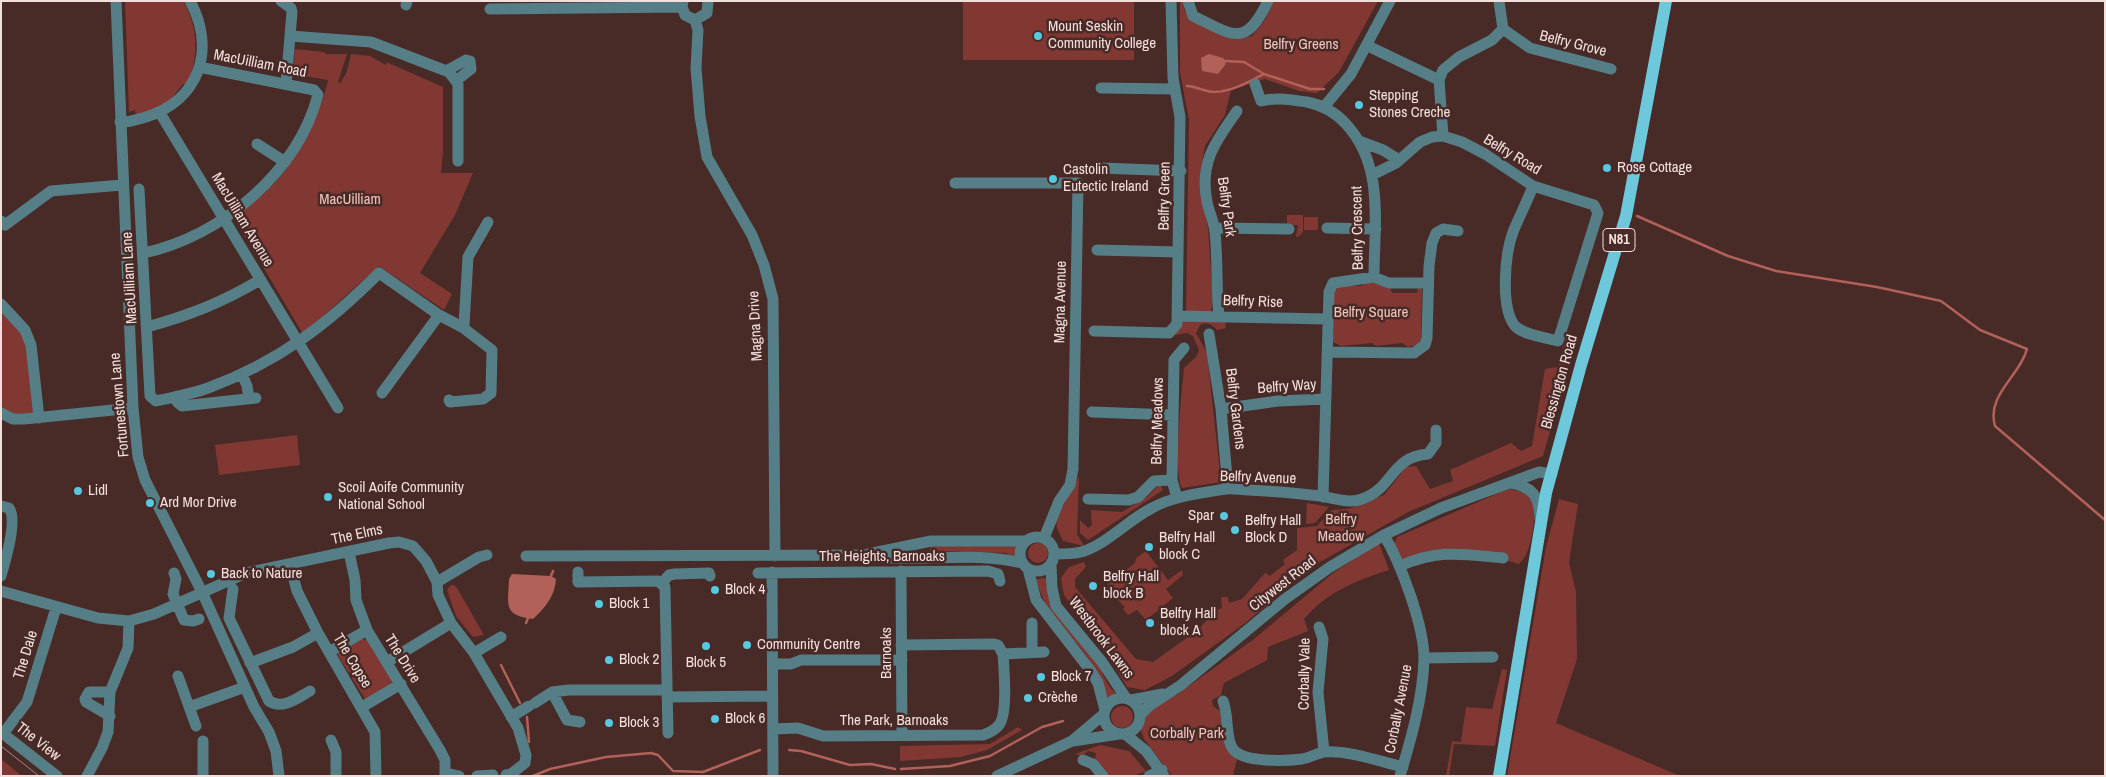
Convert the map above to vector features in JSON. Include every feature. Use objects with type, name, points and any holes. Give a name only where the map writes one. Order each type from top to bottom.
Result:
[{"type":"main road","name":"Blessington Road","points":[[1500,776],[1540,530],[1552,474],[1581,365],[1626,216],[1666,1]]},
{"type":"street","name":"Fortunestown Lane","points":[[116,1],[122,185],[133,408],[138,458],[145,480],[202,592],[245,687],[271,738],[276,751],[279,776]]},
{"type":"street","points":[[120,122],[126,123],[160,112],[177,103],[186,95],[199,67],[202,49],[190,1]]},
{"type":"street","points":[[281,1],[291,8],[286,84]]},
{"type":"street","points":[[490,9],[682,4],[685,15],[695,20],[707,13],[708,1]]},
{"type":"street","name":"Belfry Green","points":[[1171,1],[1174,83],[1180,117],[1181,171],[1178,316]]},
{"type":"street","points":[[1188,1],[1193,16],[1230,34],[1242,34],[1252,30],[1268,1]]},
{"type":"street","points":[[1324,106],[1351,74],[1368,46],[1390,1]]},
{"type":"street","points":[[1372,175],[1399,160],[1420,142],[1432,137],[1444,136],[1439,80],[1443,70],[1459,57],[1492,40],[1503,29],[1499,1]]},
{"type":"street","name":"Magna Drive","points":[[695,20],[698,30],[696,68],[700,116],[707,158],[752,235],[764,265],[773,299],[775,556]]},
{"type":"street","name":"Belfry Grove","points":[[1503,29],[1530,48],[1611,68]]},
{"type":"street","points":[[290,36],[371,42],[446,71],[457,80]]},
{"type":"street","points":[[1368,46],[1439,80]]},
{"type":"street","points":[[446,71],[463,61],[470,61],[471,69],[457,80]]},
{"type":"street","name":"MacUilliam Road","points":[[199,67],[314,90],[318,96],[313,113],[304,132],[285,162]]},
{"type":"street","points":[[457,80],[458,161]]},
{"type":"street","points":[[1101,88],[1174,83]]},
{"type":"street","name":"Belfry Crescent","points":[[1255,84],[1261,101],[1273,98],[1324,106],[1341,118],[1359,141],[1372,175],[1376,229],[1374,278]]},
{"type":"street","name":"Belfry Park","points":[[1219,316],[1215,228],[1207,201],[1205,181],[1207,160],[1212,146],[1237,111]]},
{"type":"street","name":"MacUilliam Avenue","points":[[160,112],[338,408]]},
{"type":"street","name":"Belfry Road","points":[[1444,136],[1462,142],[1485,154],[1533,186],[1594,205],[1598,213],[1558,341],[1533,335],[1516,327],[1508,313],[1505,292],[1512,234],[1533,186]]},
{"type":"street","points":[[1359,141],[1383,150],[1399,160]]},
{"type":"street","points":[[144,252],[165,248],[185,240],[223,218],[262,188],[285,162],[257,144]]},
{"type":"street","points":[[1100,168],[1181,171]]},
{"type":"street","name":"Magna Avenue","points":[[955,184],[1078,183],[1074,469],[1070,485],[1058,501],[1044,538]]},
{"type":"street","points":[[3,223],[51,191],[122,185]]},
{"type":"street","name":"MacUilliam Lane","points":[[139,189],[144,252],[150,396],[156,401],[177,396]]},
{"type":"street","points":[[462,327],[464,324],[468,257],[488,222]]},
{"type":"street","points":[[1215,228],[1289,228]]},
{"type":"street","points":[[1327,228],[1376,229]]},
{"type":"street","points":[[1328,352],[1414,353],[1421,349],[1427,338],[1428,283],[1432,243],[1436,233],[1443,229],[1458,231]]},
{"type":"street","points":[[1097,250],[1178,252]]},
{"type":"street","points":[[242,374],[252,398],[182,406],[177,402],[177,396],[206,389],[242,374],[298,344],[362,292],[379,273],[439,314],[462,327],[492,350],[491,393],[483,399],[450,402],[449,400]]},
{"type":"street","points":[[1323,497],[1329,292],[1333,283],[1374,278],[1389,283],[1428,283]]},
{"type":"street","points":[[147,327],[188,316],[221,302],[260,280]]},
{"type":"street","points":[[1,304],[25,330],[31,345],[39,418]]},
{"type":"street","points":[[382,393],[439,314]]},
{"type":"street","points":[[1094,331],[1169,332],[1177,324],[1178,316]]},
{"type":"street","name":"Belfry Rise","points":[[1178,316],[1328,319]]},
{"type":"street","name":"Belfry Gardens","points":[[1209,334],[1221,409],[1228,489]]},
{"type":"street","name":"Belfry Meadows","points":[[1177,498],[1172,480],[1174,360],[1184,348]]},
{"type":"street","name":"Belfry Way","points":[[1221,409],[1278,402],[1326,399]]},
{"type":"street","points":[[1,413],[13,419],[133,408]]},
{"type":"street","points":[[1092,412],[1173,415]]},
{"type":"street","name":"Belfry Avenue","points":[[1053,560],[1091,548],[1127,522],[1154,507],[1177,498],[1228,489],[1278,491],[1344,501],[1360,500],[1373,494],[1386,484],[1403,461],[1416,455],[1428,454],[1436,443],[1436,430]]},
{"type":"street","name":"Citywest Road","points":[[1140,715],[1310,580],[1384,535],[1441,508],[1539,472],[1552,474]]},
{"type":"street","points":[[1088,500],[1129,500],[1138,497],[1154,481],[1172,480]]},
{"type":"street","points":[[1509,483],[1524,486],[1534,493],[1539,511],[1540,530]]},
{"type":"street","points":[[1,506],[9,508],[12,516],[8,551],[1,576]]},
{"type":"street","name":"Corbally Avenue","points":[[1384,535],[1400,566],[1414,608],[1424,658],[1418,702],[1401,771]]},
{"type":"street","points":[[526,556],[864,555],[905,558],[976,556],[1025,566],[1038,572],[1053,560],[1052,544],[1044,538],[1034,537],[1025,541],[931,541],[879,550],[864,555]]},
{"type":"street","points":[[1025,541],[1020,549],[1025,566]]},
{"type":"street","name":"The Elms","points":[[129,621],[154,614],[246,573],[389,543],[406,543],[420,552],[437,582],[438,595],[451,623],[474,653],[521,735],[526,760],[521,768],[506,775]]},
{"type":"street","name":"The Drive","points":[[349,552],[355,580],[356,600],[367,630],[440,750],[445,760],[445,774]]},
{"type":"street","points":[[1400,566],[1436,554],[1455,553],[1502,558]]},
{"type":"street","points":[[437,582],[479,557],[487,555]]},
{"type":"street","name":"Westbrook Lawns","points":[[1053,560],[1052,588],[1056,606],[1102,662],[1129,699]]},
{"type":"street","name":"The Copse","points":[[290,564],[297,591],[318,633],[375,732],[376,776]]},
{"type":"street","name":"Westbrook Lawns","points":[[1025,566],[1036,600],[1098,683],[1104,712]]},
{"type":"street","name":"The Heights, Barnoaks","points":[[758,573],[988,571],[998,574],[1000,580]]},
{"type":"street","points":[[578,572],[578,582],[662,583],[669,575],[675,574],[710,573],[710,576]]},
{"type":"street","points":[[772,572],[774,776]]},
{"type":"street","name":"Barnoaks","points":[[901,572],[902,735]]},
{"type":"street","points":[[174,573],[176,578],[173,594],[184,620],[194,621],[199,619]]},
{"type":"street","points":[[662,583],[665,587],[668,732]]},
{"type":"street","points":[[233,588],[228,618],[269,702],[275,705],[282,705],[310,691]]},
{"type":"street","points":[[1,592],[98,618],[129,621],[128,648],[110,692],[110,716],[102,748],[87,776]]},
{"type":"street","name":"The Dale","points":[[2,733],[27,702],[56,608]]},
{"type":"street","points":[[388,662],[451,623]]},
{"type":"street","points":[[902,645],[994,644],[998,645],[1004,654],[1038,652],[1032,623]]},
{"type":"street","name":"Corbally Vale","points":[[1319,627],[1323,639],[1318,692],[1324,752]]},
{"type":"street","points":[[329,652],[367,630]]},
{"type":"street","points":[[250,663],[293,647],[318,633]]},
{"type":"street","points":[[474,653],[501,637]]},
{"type":"street","name":"The Park, Barnoaks","points":[[773,729],[798,728],[823,736],[983,735],[990,733],[1000,724],[1003,712],[1004,654]]},
{"type":"street","points":[[1424,658],[1493,658]]},
{"type":"street","points":[[773,664],[791,664],[802,660],[902,660]]},
{"type":"street","points":[[178,676],[196,726]]},
{"type":"street","points":[[362,707],[401,684]]},
{"type":"street","points":[[189,707],[245,687]]},
{"type":"street","points":[[511,716],[552,692],[569,690],[772,696]]},
{"type":"street","points":[[110,692],[89,692],[85,699],[86,702],[110,716]]},
{"type":"street","points":[[552,692],[567,720],[580,722]]},
{"type":"street","name":"Citywest Road","points":[[1129,699],[1170,692]]},
{"type":"street","points":[[1072,741],[1104,712],[1111,701],[1129,699],[1139,709],[1140,715],[1137,727],[1146,751]]},
{"type":"street","points":[[1222,701],[1226,709],[1230,743],[1240,755],[1250,759],[1304,759],[1324,752],[1347,754],[1401,771]]},
{"type":"street","points":[[1104,712],[1106,725],[1146,751],[1163,773],[1149,776]]},
{"type":"street","points":[[997,776],[1072,741],[1122,734],[1137,727]]},
{"type":"street","name":"The View","points":[[2,733],[57,776]]},
{"type":"street","points":[[203,740],[203,776]]},
{"type":"street","points":[[331,740],[336,752],[336,776]]},
{"type":"street","points":[[1083,760],[1093,764],[1103,776]]},
{"type":"street","points":[[445,774],[459,776]]},
{"type":"street","points":[[477,776],[493,776]]},
{"type":"green space","points":[[125,1],[183,1],[194,32],[194,64],[187,85],[183,84],[166,105],[136,116],[135,110],[129,112]]},
{"type":"green space","points":[[963,1],[1134,1],[1134,60],[963,60]]},
{"type":"green space","name":"Belfry Greens","points":[[1180,1],[1183,1],[1185,12],[1190,19],[1235,39],[1252,36],[1265,20],[1274,1],[1378,1],[1339,72],[1317,93],[1299,91],[1265,79],[1231,90],[1225,115],[1205,146],[1200,173],[1201,196],[1208,227],[1213,303],[1210,314],[1225,320],[1226,328],[1217,330],[1212,325],[1205,324],[1200,325],[1196,333],[1207,353],[1221,482],[1182,488],[1179,479],[1178,449],[1184,368],[1196,357],[1199,350],[1193,336],[1187,333],[1175,335],[1186,313],[1189,120],[1180,72]]},
{"type":"green space","name":"MacUilliam","points":[[295,49],[324,52],[325,54],[347,54],[338,82],[341,83],[347,71],[351,54],[370,56],[386,65],[387,63],[384,61],[443,87],[443,152],[441,173],[473,173],[455,215],[420,273],[452,294],[444,310],[379,266],[303,334],[234,218],[269,188],[288,167],[309,131],[321,105],[328,80],[293,74]]},
{"type":"green space","points":[[1287,215],[1303,215],[1303,232],[1298,237],[1296,237],[1298,225],[1287,225]]},
{"type":"green space","points":[[1304,217],[1318,217],[1318,230],[1304,230]]},
{"type":"green space","name":"Belfry Square","points":[[1373,281],[1390,287],[1392,293],[1417,293],[1418,287],[1422,289],[1421,341],[1417,345],[1408,347],[1402,343],[1376,346],[1372,343],[1341,346],[1333,342],[1334,290],[1339,285],[1360,286]]},
{"type":"green space","points":[[1,309],[18,326],[28,348],[33,413],[15,414],[1,407]]},
{"type":"green space","name":"Belfry Meadow","points":[[1566,338],[1576,340],[1543,456],[1408,512],[1313,566],[1244,624],[1172,676],[1145,690],[1127,687],[1099,641],[1064,595],[1061,578],[1069,567],[1084,562],[1086,567],[1075,579],[1075,587],[1136,659],[1153,662],[1198,630],[1216,610],[1222,608],[1221,597],[1228,597],[1229,603],[1242,599],[1265,573],[1270,576],[1285,564],[1283,560],[1297,550],[1297,528],[1317,526],[1332,510],[1348,509],[1384,495],[1406,467],[1416,466],[1430,489],[1453,481],[1450,470],[1511,443],[1521,451],[1532,446],[1545,369],[1558,367]]},
{"type":"green space","points":[[297,435],[300,465],[219,475],[215,445]]},
{"type":"green space","points":[[1079,476],[1077,534],[1084,546],[1063,541],[1057,528],[1056,519]]},
{"type":"green space","points":[[1160,484],[1163,490],[1088,540],[1080,533],[1080,520],[1088,528],[1092,525],[1091,510],[1122,512],[1147,497]]},
{"type":"green space","points":[[1508,489],[1524,492],[1535,504],[1530,544],[1519,564],[1505,560],[1455,555],[1403,565],[1394,544],[1397,537]]},
{"type":"green space","points":[[1559,499],[1578,504],[1569,562],[1576,592],[1577,659],[1556,723],[1680,776],[1507,776],[1546,547]]},
{"type":"green space","points":[[1307,503],[1329,507],[1315,523],[1306,524]]},
{"type":"green space","points":[[1034,543],[1042,543],[1048,549],[1048,557],[1042,563],[1034,563],[1028,557],[1028,549]]},
{"type":"green space","name":"Corbally Park","points":[[1379,543],[1389,570],[1343,588],[1323,601],[1304,619],[1308,631],[1268,647],[1267,660],[1224,683],[1221,695],[1212,700],[1213,706],[1223,713],[1226,745],[1237,759],[1233,776],[1172,776],[1144,739],[1140,728],[1144,713],[1154,704],[1178,694],[1254,639],[1333,573]]},
{"type":"green space","points":[[931,546],[1016,546],[1014,557],[1006,553],[930,551]]},
{"type":"green space","points":[[1146,551],[1168,580],[1182,570],[1183,575],[1166,589],[1173,598],[1146,620],[1137,610],[1128,615],[1123,609],[1125,607],[1116,598],[1108,584],[1135,563],[1136,558]]},
{"type":"green space","points":[[1047,578],[1051,601],[1056,611],[1093,657],[1108,685],[1115,693],[1106,699],[1097,673],[1090,662],[1045,604],[1035,579]]},
{"type":"green space","points":[[451,585],[457,588],[484,635],[473,637],[456,616],[447,590]]},
{"type":"green space","points":[[362,639],[368,640],[393,680],[391,685],[365,699],[337,654]]},
{"type":"green space","points":[[1502,669],[1507,670],[1495,746],[1454,744],[1449,776],[1446,776],[1452,741],[1461,742],[1466,707],[1492,709]]},
{"type":"green space","points":[[1122,706],[1130,709],[1133,717],[1130,725],[1122,728],[1114,725],[1111,717],[1114,709]]},
{"type":"green space","points":[[1018,727],[1022,730],[987,750],[961,757],[900,761],[900,746],[990,744]]},
{"type":"green space","points":[[1100,745],[1129,751],[1146,771],[1133,776],[1108,776],[1105,769],[1095,760],[1096,753],[1088,751],[1082,756],[1075,754]]},
{"type":"green space","points":[[1,759],[22,776],[1,776]]},
{"type":"shaded area","points":[[1209,54],[1223,58],[1226,61],[1218,74],[1202,71],[1201,58]]},
{"type":"shaded area","points":[[512,574],[551,576],[556,579],[554,591],[549,601],[533,619],[516,615],[509,608],[509,579]]},
{"type":"waterway","points":[[1226,61],[1244,62],[1264,74]]},
{"type":"waterway","points":[[1187,86],[1211,92],[1220,92],[1240,86],[1264,74],[1310,89],[1324,89]]},
{"type":"waterway","points":[[1637,216],[1728,256],[1776,271],[1877,287],[1941,301],[1980,330],[2027,349],[2018,368],[1999,395],[1995,405],[1995,426],[2105,520]]},
{"type":"waterway","points":[[551,576],[553,571]]},
{"type":"waterway","points":[[526,623],[528,618]]},
{"type":"waterway","points":[[501,665],[520,703]]},
{"type":"waterway","points":[[527,717],[529,742]]},
{"type":"waterway","points":[[901,769],[950,766],[990,756],[1042,727],[1063,721]]},
{"type":"waterway","points":[[533,776],[550,769],[606,757],[651,753],[658,755],[673,771],[703,772],[760,750]]},
{"type":"waterway","points":[[789,750],[801,751],[850,765],[871,764],[895,769]]},
{"type":"tram line","points":[[1,746],[39,776]]},
{"type":"place","name":"Mount Seskin Community College","points":[[1038,36]]},
{"type":"place","name":"Stepping Stones Creche","points":[[1359,105]]},
{"type":"place","name":"Rose Cottage","points":[[1607,168]]},
{"type":"place","name":"Castolin Eutectic Ireland","points":[[1053,179]]},
{"type":"place","name":"Lidl","points":[[78,491]]},
{"type":"place","name":"Scoil Aoife Community National School","points":[[328,497]]},
{"type":"place","name":"Ard Mor Drive","points":[[150,503]]},
{"type":"place","name":"Spar","points":[[1224,516]]},
{"type":"place","name":"Belfry Hall Block D","points":[[1235,530]]},
{"type":"place","name":"Belfry Hall block C","points":[[1149,547]]},
{"type":"place","name":"Back to Nature","points":[[211,574]]},
{"type":"place","name":"Belfry Hall block B","points":[[1093,586]]},
{"type":"place","name":"Block 4","points":[[715,590]]},
{"type":"place","name":"Block 1","points":[[599,604]]},
{"type":"place","name":"Belfry Hall block A","points":[[1150,623]]},
{"type":"place","name":"Community Centre","points":[[747,645]]},
{"type":"place","name":"Block 5","points":[[706,646]]},
{"type":"place","name":"Block 2","points":[[609,660]]},
{"type":"place","name":"Block 7","points":[[1041,677]]},
{"type":"place","name":"Crèche","points":[[1028,698]]},
{"type":"place","name":"Block 6","points":[[715,719]]},
{"type":"place","name":"Block 3","points":[[609,723]]}]
